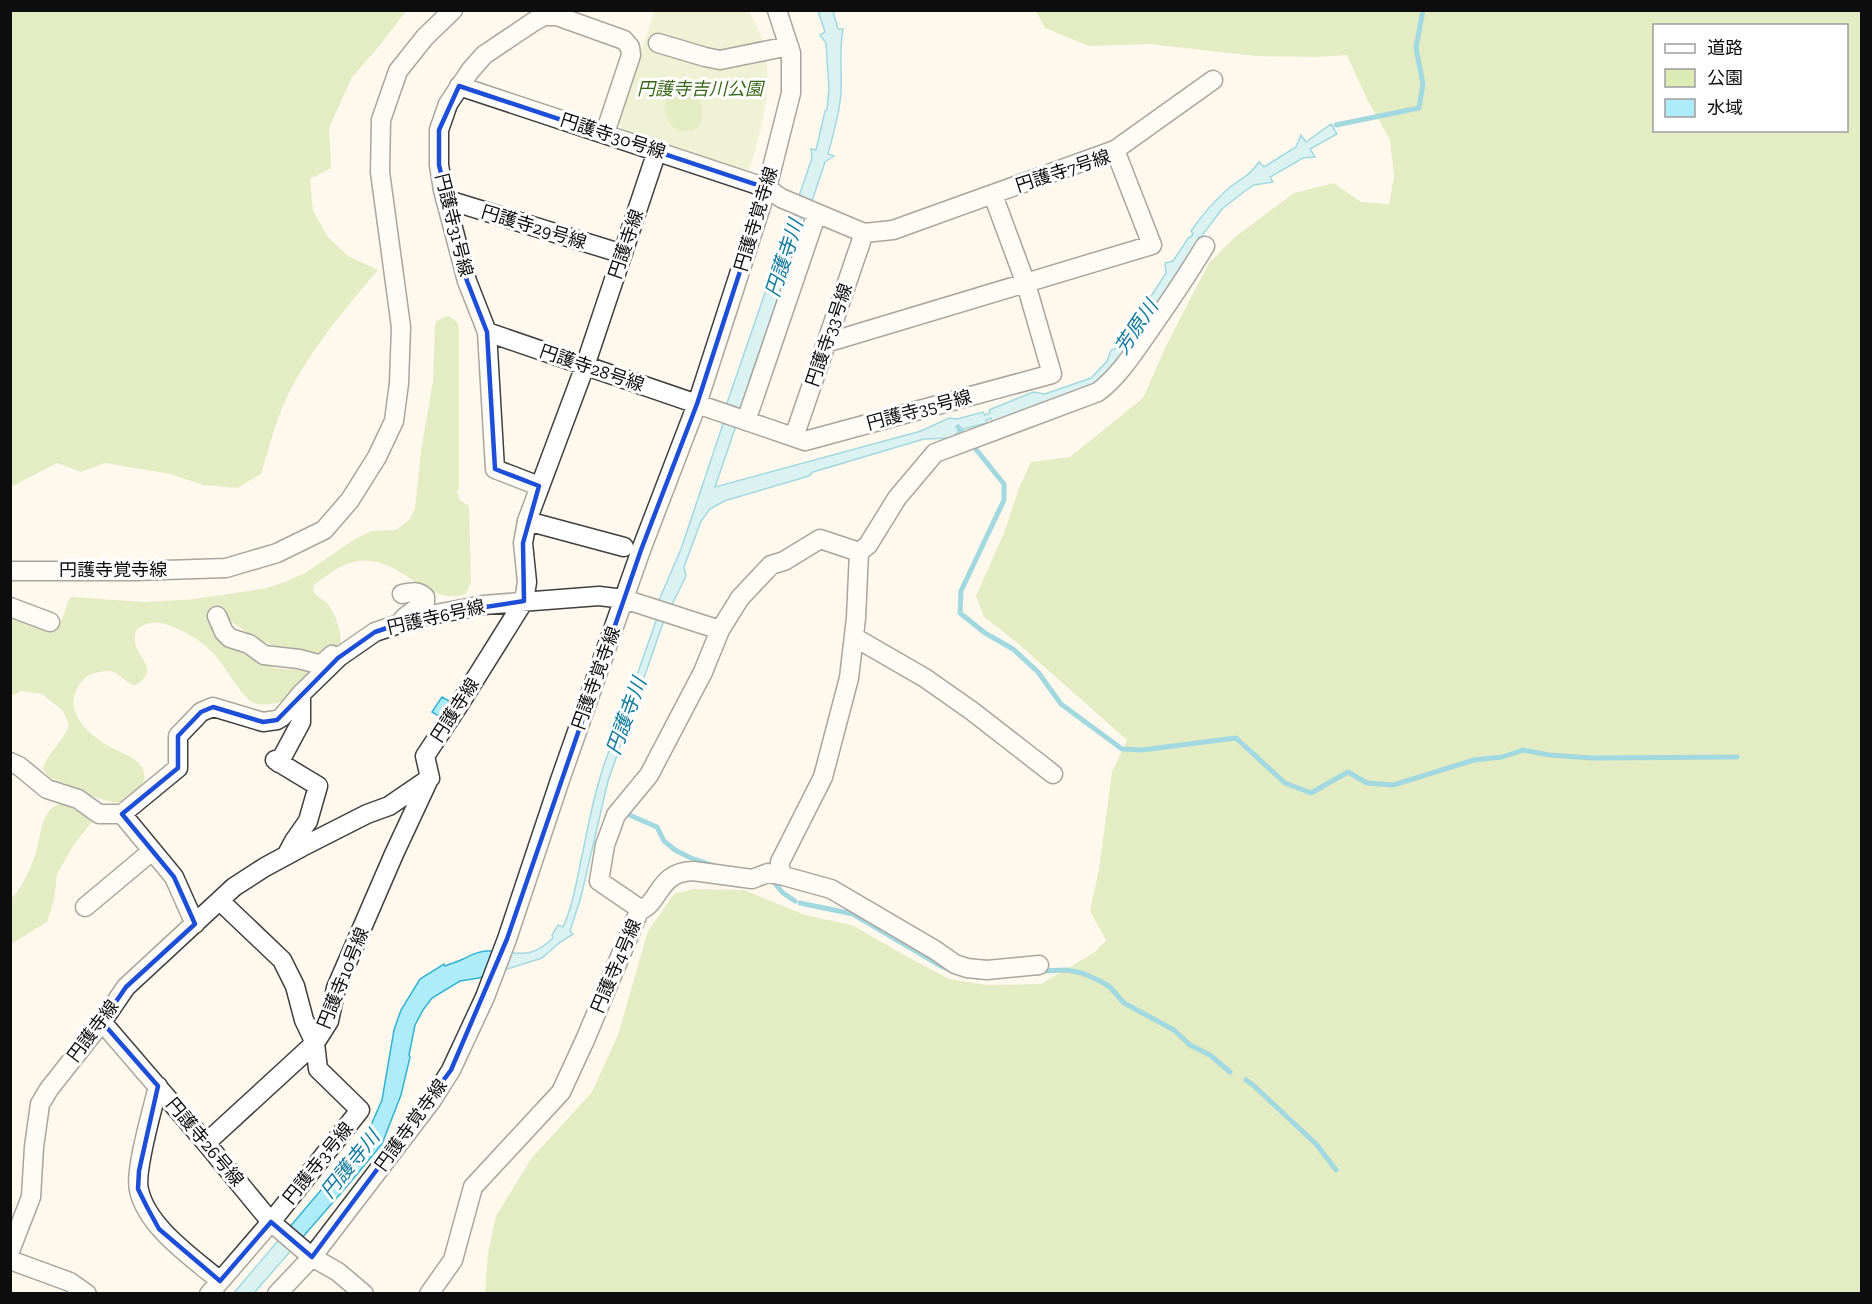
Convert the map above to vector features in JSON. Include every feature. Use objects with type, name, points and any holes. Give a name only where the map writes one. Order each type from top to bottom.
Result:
[{"type":"street","name":"円護寺覚寺線","points":[[10,571],[226,568],[277,553],[324,530],[350,500],[377,457],[394,421],[399,383],[401,327],[380,172],[381,120],[398,71],[425,37],[453,10]]},
{"type":"street","name":"円護寺覚寺線","points":[[277,1293],[438,1090],[451,1070],[507,939],[641,550],[704,407],[774,193],[790,93],[791,53],[777,10]]},
{"type":"street","name":"円護寺31号線","points":[[539,486],[495,469],[487,332],[467,281],[445,199],[439,165],[439,130],[448,104],[470,71],[484,55],[532,22],[544,16],[557,16],[624,40],[630,47],[631,55],[605,133]]},
{"type":"street","points":[[658,43],[720,60],[789,46]]},
{"type":"street","points":[[1115,150],[1213,80]]},
{"type":"street","name":"円護寺30号線","points":[[459,87],[605,133],[774,193]]},
{"type":"street","name":"円護寺7号線","points":[[774,193],[864,232],[893,230],[1115,150],[1152,245],[826,343]]},
{"type":"street","name":"円護寺線","points":[[10,1251],[31,1197],[34,1147],[40,1104],[126,987],[234,887],[286,856],[367,814],[389,806],[430,778],[425,756],[458,708],[524,601],[527,582],[523,543],[527,521],[585,366],[657,151]]},
{"type":"street","points":[[993,195],[1026,284]]},
{"type":"street","name":"円護寺29号線","points":[[445,199],[622,254]]},
{"type":"street","points":[[746,421],[814,211]]},
{"type":"street","name":"円護寺33号線","points":[[794,437],[864,232]]},
{"type":"street","points":[[784,876],[780,870],[780,862],[823,777],[849,678],[856,618],[859,552],[867,545],[897,498],[935,453],[1098,392],[1109,383],[1132,355],[1205,246]]},
{"type":"street","name":"円護寺35号線","points":[[704,407],[805,441],[1052,374],[1026,284]]},
{"type":"street","name":"円護寺28号線","points":[[487,332],[704,407]]},
{"type":"street","points":[[527,521],[624,547]]},
{"type":"street","points":[[624,599],[720,630],[740,598],[771,565],[784,561],[820,539],[859,552]]},
{"type":"street","points":[[402,594],[414,591],[425,597],[425,602],[405,616],[402,623]]},
{"type":"street","name":"円護寺6号線","points":[[122,814],[178,768],[178,736],[201,712],[213,707],[255,720],[270,722],[282,717],[301,694],[339,658],[375,632],[420,617],[483,605],[598,596],[624,599]]},
{"type":"street","points":[[10,607],[50,622]]},
{"type":"street","points":[[217,616],[224,632],[230,638],[249,644],[264,655],[318,663],[323,663],[332,655],[339,658]]},
{"type":"street","name":"円護寺4号線","points":[[429,1293],[453,1260],[473,1187],[561,1092],[640,909],[599,881],[605,845],[616,815],[649,775],[703,672],[720,630]]},
{"type":"street","points":[[854,637],[925,678],[1053,774]]},
{"type":"street","points":[[286,856],[308,821],[318,786],[277,762],[301,722],[301,694]]},
{"type":"street","points":[[10,762],[19,766],[46,789],[78,799],[99,814],[122,814],[174,877],[195,924]]},
{"type":"street","name":"円護寺10号線","points":[[206,1143],[315,1043],[329,1021],[336,988],[394,854],[430,778]]},
{"type":"street","points":[[85,907],[152,851]]},
{"type":"street","points":[[245,881],[241,875],[257,864]]},
{"type":"street","points":[[639,911],[644,909],[667,881],[684,871],[752,879],[768,873],[831,889],[955,964],[987,970],[1039,965]]},
{"type":"street","name":"円護寺3号線","points":[[220,901],[282,960],[295,986],[303,1020],[315,1043],[318,1069],[360,1110],[276,1226]]},
{"type":"street","name":"円護寺26号線","points":[[102,1022],[276,1226],[307,1253],[338,1272],[364,1293]]},
{"type":"street","points":[[158,1086],[139,1171],[138,1189],[159,1229],[214,1287],[276,1226]]},
{"type":"street","points":[[10,1260],[70,1282],[87,1293]]},
{"type":"highlighted area","points":[[459,86],[767,188],[697,404],[641,550],[507,939],[451,1070],[312,1257],[271,1222],[220,1281],[159,1229],[138,1189],[139,1171],[158,1086],[102,1022],[126,987],[195,924],[174,877],[122,814],[178,768],[178,736],[201,712],[213,707],[263,722],[277,720],[338,658],[375,632],[420,617],[524,601],[523,543],[539,486],[495,469],[487,332],[467,281],[439,165],[439,130]]},
{"type":"green space","points":[[11,10],[406,11],[352,77],[329,128],[331,168],[310,179],[313,211],[328,237],[348,256],[378,270],[328,332],[295,381],[279,417],[261,474],[237,488],[203,485],[170,474],[105,463],[81,472],[57,463],[11,487]]},
{"type":"green space","name":"円護寺吉川公園","points":[[654,11],[749,11],[763,43],[767,94],[757,144],[747,177],[625,135],[619,121]]},
{"type":"green space","points":[[1036,11],[1861,11],[1861,1293],[485,1293],[488,1253],[496,1216],[531,1159],[592,1092],[618,1035],[648,931],[674,894],[693,889],[744,890],[805,915],[852,925],[949,979],[987,985],[1041,984],[1095,952],[1106,940],[1090,911],[1099,869],[1112,772],[1127,740],[1014,640],[984,617],[976,596],[1004,533],[1019,488],[1031,462],[1070,457],[1143,398],[1167,344],[1209,263],[1235,237],[1294,193],[1334,183],[1361,202],[1389,204],[1394,177],[1390,140],[1367,99],[1347,55],[1256,56],[1149,44],[1089,46],[1045,28]]},
{"type":"green space","points":[[685,93],[696,97],[702,106],[701,122],[698,127],[690,131],[683,131],[672,126],[665,109],[667,97]]},
{"type":"green space","points":[[447,316],[458,324],[459,329],[459,488],[457,492],[460,500],[469,506],[471,582],[466,594],[451,596],[437,593],[380,563],[364,560],[347,564],[315,584],[313,588],[333,612],[341,638],[339,649],[320,656],[293,652],[268,643],[243,630],[225,615],[226,640],[246,655],[276,668],[312,671],[289,697],[277,703],[268,704],[256,704],[247,698],[216,657],[195,638],[166,624],[151,623],[142,626],[137,629],[135,638],[136,646],[146,666],[147,672],[144,678],[136,685],[113,672],[106,671],[89,675],[77,689],[74,709],[78,718],[92,734],[141,766],[144,775],[142,785],[123,802],[111,802],[49,777],[43,769],[69,725],[63,711],[42,694],[21,691],[11,696],[11,618],[33,621],[41,628],[48,630],[57,629],[69,599],[72,597],[144,602],[195,599],[267,588],[305,573],[355,539],[371,531],[396,530],[410,519],[415,508],[421,451],[433,380],[435,325],[437,321]]},
{"type":"green space","points":[[61,804],[85,814],[92,820],[91,823],[73,846],[57,874],[54,900],[47,922],[11,944],[11,899],[32,865],[49,811]]},
{"type":"water","name":"円護寺川","points":[[818,11],[833,11],[838,29],[843,29],[840,102],[828,154],[834,156],[825,162],[812,201],[802,217],[796,236],[800,238],[749,381],[750,385],[715,487],[921,431],[949,418],[957,419],[983,412],[985,415],[990,413],[989,410],[1033,392],[1045,394],[1091,378],[1107,361],[1111,350],[1118,348],[1166,273],[1165,263],[1173,261],[1193,234],[1191,231],[1195,225],[1219,197],[1259,162],[1264,167],[1296,147],[1301,135],[1306,142],[1331,124],[1337,134],[1310,149],[1315,157],[1303,158],[1270,177],[1273,182],[1254,185],[1222,209],[1199,237],[1184,274],[1101,386],[992,422],[991,418],[986,420],[987,423],[960,430],[952,438],[924,439],[724,501],[710,509],[701,521],[684,567],[686,576],[663,623],[608,781],[581,897],[570,931],[573,934],[542,958],[479,978],[460,981],[432,998],[415,1025],[401,1095],[382,1144],[254,1293],[233,1294],[327,1183],[371,1125],[382,1100],[394,1030],[401,1010],[420,979],[444,964],[445,966],[479,952],[528,953],[544,946],[553,938],[552,935],[558,925],[563,927],[573,899],[600,776],[656,621],[657,605],[681,549],[724,421],[726,406],[786,232],[788,233],[795,215],[812,158],[811,149],[816,150],[827,110],[829,89],[826,43],[820,35],[825,32]]},
{"type":"water","points":[[442,697],[454,704],[445,720],[432,712]]},
{"type":"waterway","name":"芳原川","points":[[1336,125],[1419,108],[1423,84],[1416,48],[1423,10]]},
{"type":"waterway","points":[[958,427],[1004,484],[1004,500],[961,591],[960,613],[985,633],[1013,649],[1038,672],[1061,704],[1122,749],[1142,750],[1236,738],[1285,783],[1311,793],[1348,772],[1367,783],[1393,785],[1474,760],[1502,757],[1523,750],[1549,755],[1592,758],[1737,757]]},
{"type":"waterway","points":[[627,814],[657,827],[664,841],[675,850],[718,867]]},
{"type":"waterway","points":[[772,880],[783,893],[795,901]]},
{"type":"waterway","points":[[800,903],[853,914],[950,970]]},
{"type":"waterway","points":[[1039,971],[1066,970],[1082,973],[1100,981],[1110,987],[1124,1003],[1174,1030],[1190,1045],[1210,1055],[1230,1072]]},
{"type":"waterway","points":[[1246,1080],[1316,1144],[1336,1170]]}]
